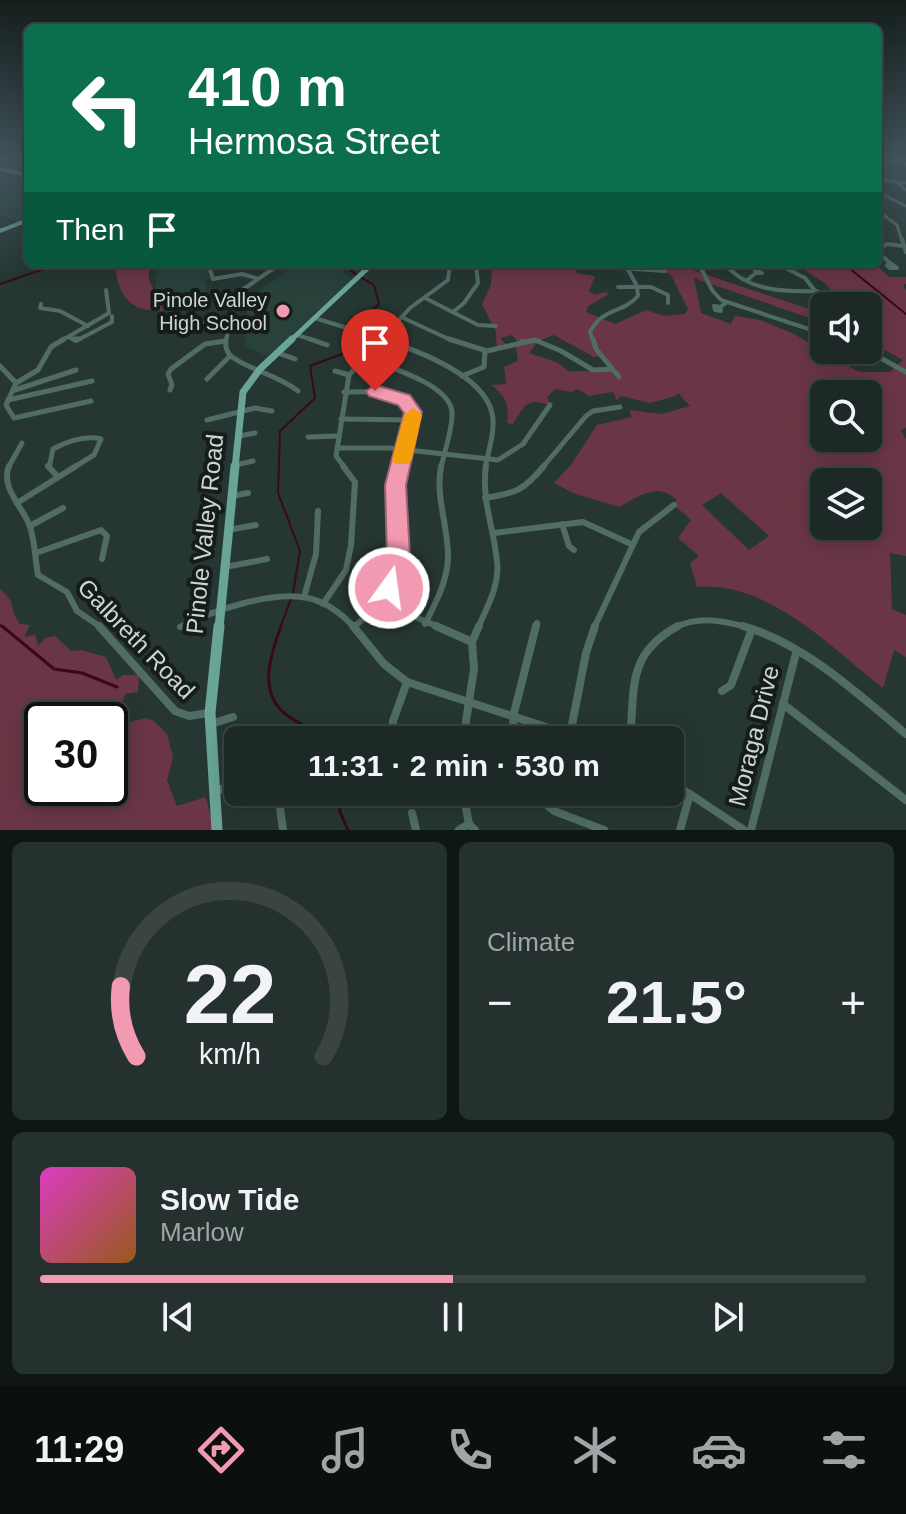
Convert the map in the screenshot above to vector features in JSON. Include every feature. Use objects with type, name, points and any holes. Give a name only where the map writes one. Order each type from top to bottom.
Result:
[{"type":"main road","points":[[0,231],[24,221]]},
{"type":"main road","name":"Pinole Valley Road","points":[[217,830],[210,719],[239,412],[246,386],[260,369],[370,268]]},
{"type":"street","points":[[882,214],[897,225],[905,226]]},
{"type":"street","points":[[897,225],[906,252]]},
{"type":"street","points":[[882,245],[903,246]]},
{"type":"street","points":[[882,256],[890,263]]},
{"type":"street","points":[[210,268],[213,279],[242,274],[257,279]]},
{"type":"street","points":[[274,268],[235,295],[225,350],[230,356],[298,391]]},
{"type":"street","points":[[323,604],[346,570],[351,545],[355,482],[350,472],[338,462],[337,448],[349,375],[401,317],[448,280],[450,268]]},
{"type":"street","points":[[453,312],[464,303],[478,283],[476,268]]},
{"type":"street","points":[[619,377],[596,349],[590,332],[598,317],[635,300],[639,292],[627,268]]},
{"type":"street","points":[[642,268],[665,271]]},
{"type":"street","points":[[701,268],[715,295],[726,303],[810,330]]},
{"type":"street","points":[[728,268],[746,281],[798,292],[817,291]]},
{"type":"street","points":[[786,268],[802,276],[817,291]]},
{"type":"street","points":[[746,281],[756,273]]},
{"type":"street","points":[[618,287],[663,290],[668,295],[668,303]]},
{"type":"street","points":[[91,401],[18,420],[8,413],[7,400],[15,387],[38,370],[51,347],[111,311],[106,290]]},
{"type":"street","points":[[424,298],[478,325],[496,326]]},
{"type":"street","points":[[720,307],[726,303]]},
{"type":"street","points":[[41,304],[40,308],[60,311],[88,326]]},
{"type":"street","points":[[69,337],[76,341],[84,340],[112,322],[112,316]]},
{"type":"street","points":[[401,317],[485,351],[505,350],[535,340],[570,355],[589,370],[604,372],[612,369]]},
{"type":"street","points":[[315,318],[433,357],[462,376],[490,403],[493,414],[486,459],[485,498],[498,564],[494,592],[472,642],[474,669],[464,726]]},
{"type":"street","points":[[173,324],[228,321]]},
{"type":"street","points":[[297,335],[327,345]]},
{"type":"street","points":[[170,390],[172,385],[168,374],[171,369],[205,344],[225,341]]},
{"type":"street","points":[[462,376],[484,367],[485,351]]},
{"type":"street","points":[[278,353],[295,359]]},
{"type":"street","points":[[207,379],[230,356]]},
{"type":"street","points":[[364,358],[413,375],[447,400],[452,412],[438,481],[448,560],[439,596],[425,624]]},
{"type":"street","points":[[882,359],[906,372]]},
{"type":"street","points":[[0,366],[15,387]]},
{"type":"street","points":[[15,387],[76,370]]},
{"type":"street","points":[[335,371],[349,375]]},
{"type":"street","points":[[7,400],[92,381]]},
{"type":"street","points":[[344,392],[379,392],[404,400],[411,407],[412,420],[396,485],[398,556],[392,581],[380,602],[354,627]]},
{"type":"street","points":[[337,448],[405,449],[486,459],[505,458],[523,444],[550,405]]},
{"type":"street","points":[[485,498],[520,491],[586,416],[593,411],[620,407]]},
{"type":"street","points":[[207,420],[261,408],[272,411]]},
{"type":"street","points":[[341,419],[412,420]]},
{"type":"street","points":[[238,437],[255,433]]},
{"type":"street","points":[[17,503],[94,455],[101,439],[94,436],[53,449],[48,467],[57,476]]},
{"type":"street","points":[[308,437],[338,436]]},
{"type":"street","name":"Galbreth Road","points":[[22,443],[6,472],[9,490],[30,526],[38,575],[67,592],[77,611],[104,630],[175,711],[210,719]]},
{"type":"street","points":[[234,465],[253,461]]},
{"type":"street","points":[[231,496],[248,493]]},
{"type":"street","points":[[572,726],[586,653],[600,611],[631,544],[645,524],[674,505]]},
{"type":"street","points":[[30,526],[63,508]]},
{"type":"street","points":[[303,597],[316,554],[318,511]]},
{"type":"street","points":[[494,533],[583,522],[631,544]]},
{"type":"street","points":[[562,524],[569,546],[574,550]]},
{"type":"street","points":[[227,531],[256,525]]},
{"type":"street","points":[[36,553],[101,530],[107,536],[102,559]]},
{"type":"street","points":[[224,567],[267,559]]},
{"type":"street","points":[[180,627],[198,616],[283,598],[303,597],[323,604],[354,627],[384,665],[407,682],[542,726]]},
{"type":"street","points":[[380,602],[472,642]]},
{"type":"street","points":[[631,726],[638,663],[643,652],[682,622],[721,619],[752,629],[796,653],[842,683],[906,734]]},
{"type":"street","points":[[513,726],[537,623]]},
{"type":"street","points":[[722,691],[731,685],[752,629]]},
{"type":"street","name":"Moraga Drive","points":[[751,830],[796,653]]},
{"type":"street","points":[[393,726],[407,682]]},
{"type":"street","points":[[783,704],[906,800]]},
{"type":"street","points":[[210,719],[233,717]]},
{"type":"street","points":[[215,792],[224,788]]},
{"type":"street","points":[[684,790],[744,830]]},
{"type":"street","points":[[680,830],[690,794]]},
{"type":"street","points":[[280,806],[283,830]]},
{"type":"street","points":[[459,830],[472,827],[467,806]]},
{"type":"street","points":[[548,806],[604,830]]},
{"type":"street","points":[[412,813],[416,830]]},
{"type":"shaded area","points":[[0,199],[24,199],[24,219],[18,222],[0,214]]},
{"type":"shaded area","points":[[115,268],[149,268],[149,280],[164,311],[135,306],[120,288]]},
{"type":"shaded area","points":[[157,268],[207,268],[209,278],[205,281],[209,306],[166,313],[155,289]]},
{"type":"shaded area","name":"Pinole Valley High School","points":[[290,268],[344,268],[343,272],[353,279],[268,356],[245,347],[247,301]]},
{"type":"shaded area","points":[[492,268],[576,268],[575,273],[595,276],[589,291],[594,295],[609,294],[588,306],[586,312],[615,324],[646,310],[664,316],[685,314],[688,309],[671,275],[665,271],[667,268],[686,268],[810,309],[810,318],[694,278],[701,313],[731,324],[735,316],[760,320],[794,334],[810,343],[810,364],[845,364],[859,372],[890,372],[903,360],[882,349],[882,292],[832,292],[826,284],[802,268],[879,268],[889,277],[906,277],[906,284],[903,285],[906,291],[906,428],[901,430],[906,440],[906,556],[890,553],[892,609],[906,615],[906,657],[894,650],[883,688],[820,636],[773,606],[749,594],[723,588],[697,587],[690,563],[699,556],[678,538],[691,520],[674,505],[677,500],[670,495],[655,491],[619,507],[573,493],[554,483],[571,465],[597,425],[632,417],[629,410],[662,414],[690,406],[678,393],[650,403],[621,396],[617,400],[613,392],[589,396],[578,389],[571,392],[555,389],[547,397],[550,405],[531,402],[513,424],[507,423],[505,401],[491,385],[506,384],[504,367],[518,361],[516,348],[519,343],[512,335],[500,338],[513,346],[497,351],[496,332],[482,304],[491,285]],"holes":[[[554,335],[594,357],[601,356],[612,369],[570,372],[556,362],[529,353],[538,341]],[[721,493],[769,536],[749,550],[702,505]]]},
{"type":"shaded area","points":[[0,589],[12,603],[20,624],[30,625],[24,637],[35,635],[38,646],[45,638],[55,636],[71,651],[81,650],[106,657],[116,680],[123,675],[139,675],[138,692],[125,694],[123,702],[24,702],[24,806],[128,806],[128,723],[145,718],[154,721],[167,734],[173,757],[167,780],[177,806],[206,797],[214,830],[0,830]]},
{"type":"waterway","points":[[0,284],[46,268]]},
{"type":"waterway","points":[[351,268],[357,275]]},
{"type":"waterway","points":[[849,268],[906,314]]},
{"type":"waterway","points":[[293,593],[300,551],[278,493],[280,431],[315,398],[310,366],[342,354],[356,325],[379,304],[374,285],[362,278]]},
{"type":"waterway","points":[[280,628],[291,599]]},
{"type":"waterway","points":[[0,625],[4,628]]},
{"type":"waterway","points":[[2,626],[54,669],[82,673],[117,687]]},
{"type":"waterway","points":[[281,626],[270,662],[269,686],[278,707],[304,726]]},
{"type":"waterway","points":[[339,806],[348,830]]},
{"type":"slow traffic","points":[[402,459],[413,415]]},
{"type":"place","name":"Pinole Valley High School","points":[[283,311]]},
{"type":"route","points":[[375,391],[404,400],[413,412],[395,492],[398,556],[389,588]]}]
